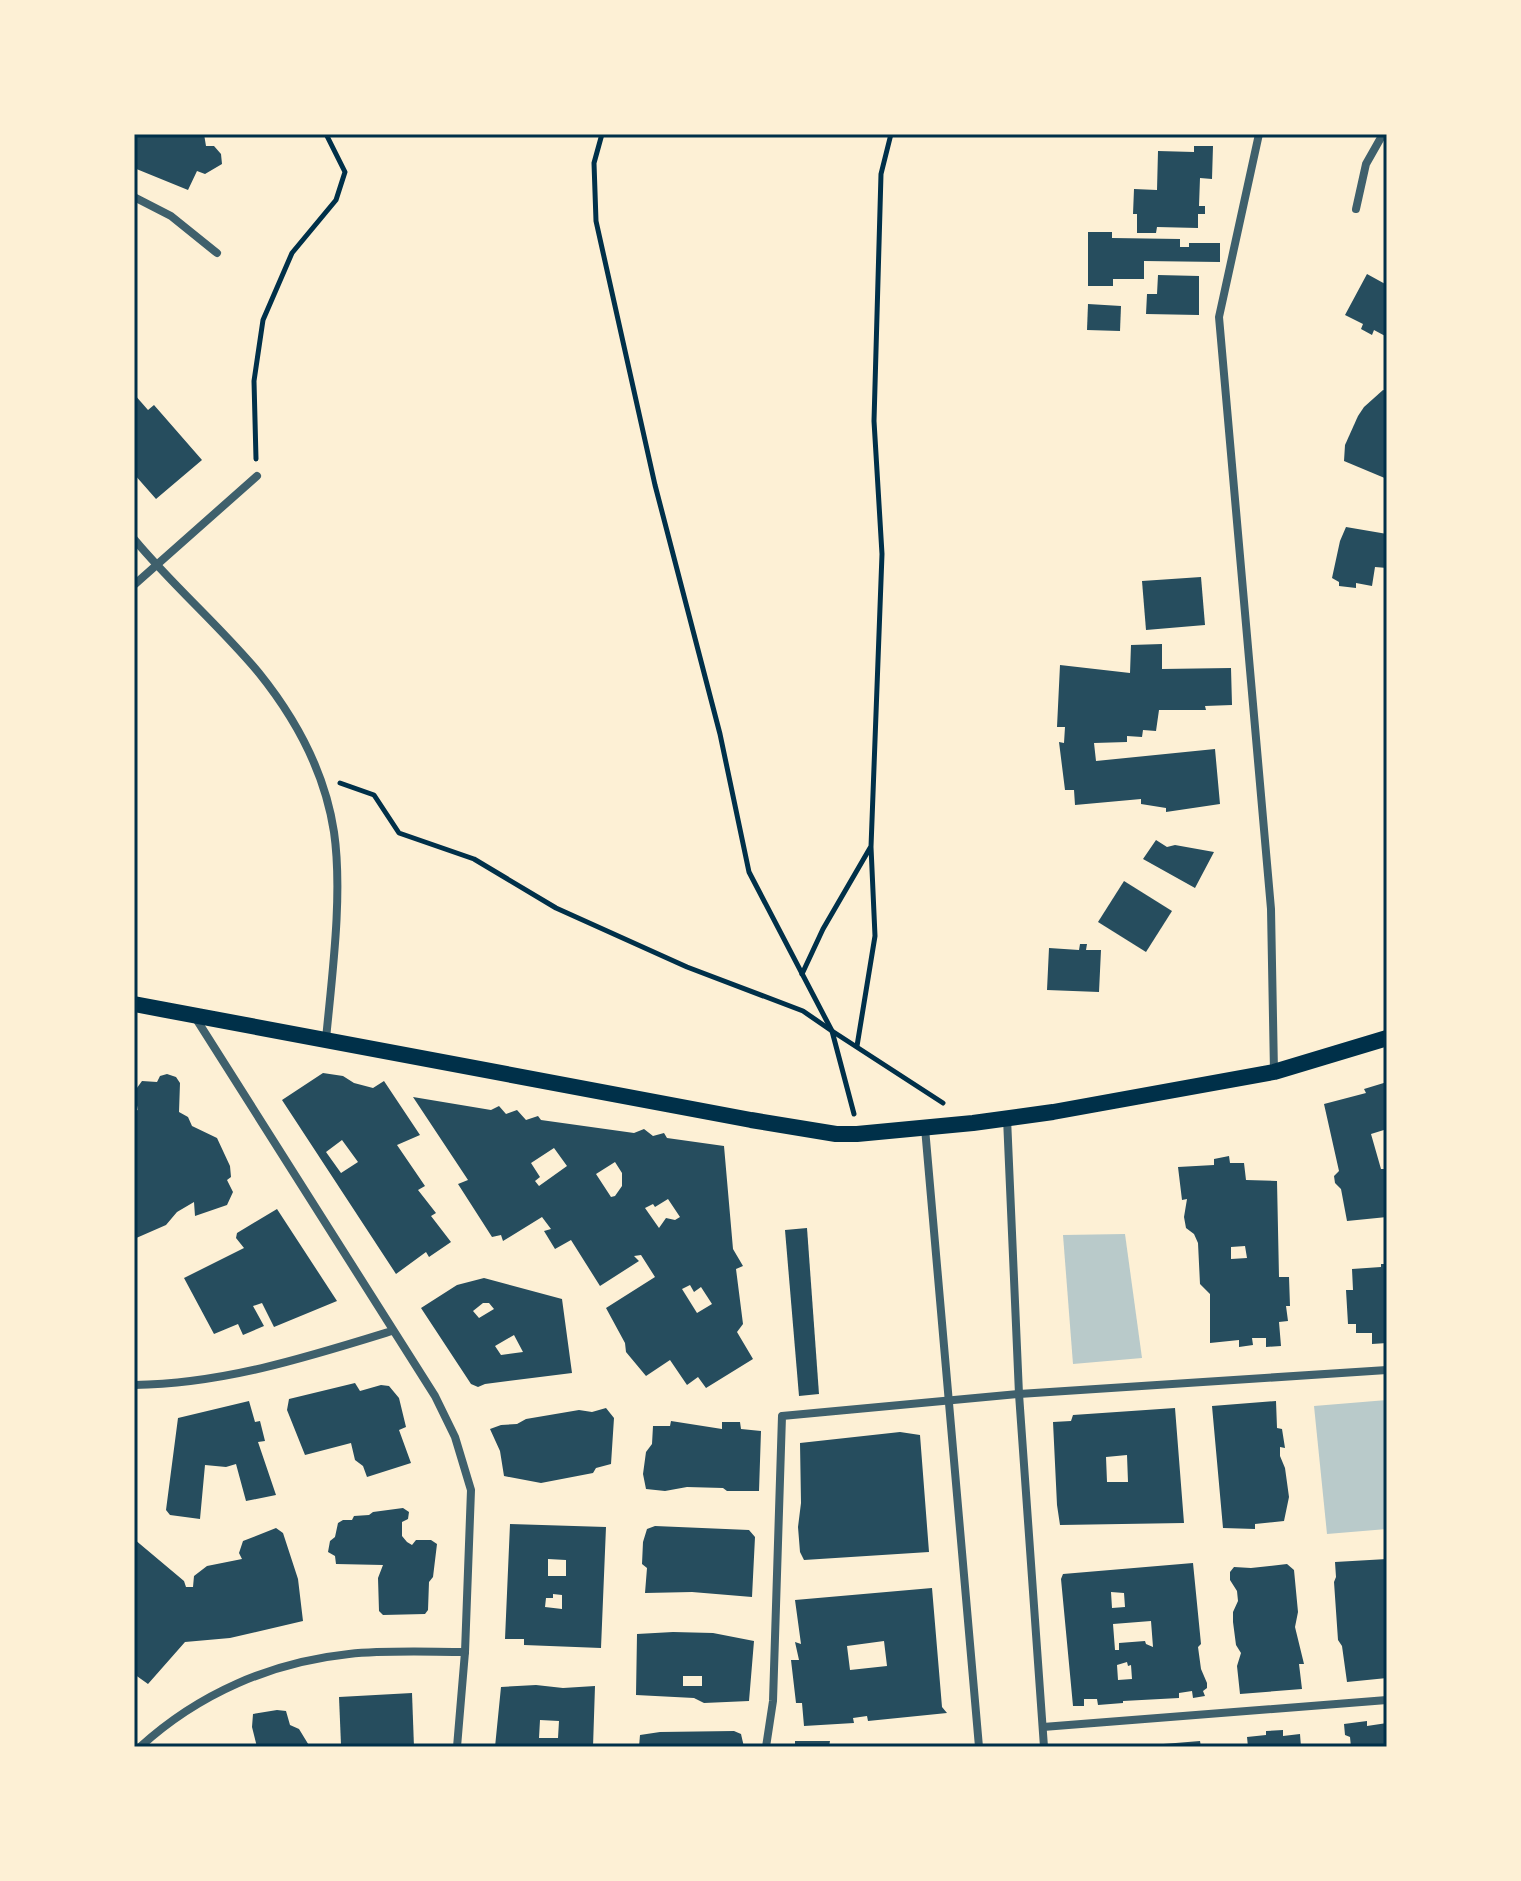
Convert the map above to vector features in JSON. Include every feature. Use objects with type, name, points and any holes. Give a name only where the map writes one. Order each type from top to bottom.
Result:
[{"type":"main road","points":[[134,1004],[836,1134],[973,1123],[1274,1072],[1387,1038]]},
{"type":"street","points":[[1259,134],[1219,317],[1271,909],[1274,1072]]},
{"type":"street","points":[[1356,209],[1366,164],[1383,134]]},
{"type":"street","points":[[134,197],[171,216],[217,253]]},
{"type":"street","points":[[134,585],[257,476]]},
{"type":"street","points":[[134,539],[276,694],[320,777],[334,834],[336,883],[326,1039]]},
{"type":"street","points":[[194,1015],[447,1417],[465,1462],[471,1490],[465,1652],[457,1747]]},
{"type":"street","points":[[1007,1118],[1019,1394],[1044,1747]]},
{"type":"street","points":[[925,1128],[979,1747]]},
{"type":"street","points":[[134,1385],[191,1382],[231,1375],[392,1331]]},
{"type":"street","points":[[766,1747],[773,1701],[782,1416],[1019,1394],[1387,1370]]},
{"type":"street","points":[[140,1747],[196,1704],[274,1668],[350,1654],[465,1652]]},
{"type":"street","points":[[1043,1727],[1387,1700]]},
{"type":"path","points":[[257,476],[254,381],[263,320],[292,253],[336,200],[345,172],[326,134]]},
{"type":"path","points":[[602,134],[594,163],[596,221],[655,485],[720,734],[749,872],[832,1031],[853,1102],[857,1134]]},
{"type":"path","points":[[857,1046],[875,936],[871,847],[882,554],[874,421],[881,174],[891,134]]},
{"type":"path","points":[[320,777],[374,795],[399,833],[474,859],[556,908],[687,967],[803,1011],[973,1123]]},
{"type":"path","points":[[802,974],[823,929],[871,847]]},
{"type":"shaded area","points":[[1125,1234],[1142,1358],[1073,1364],[1063,1235]]},
{"type":"shaded area","points":[[1387,1400],[1387,1529],[1327,1534],[1314,1406]]},
{"type":"building","points":[[134,134],[204,134],[206,146],[214,146],[221,154],[222,164],[205,174],[197,171],[188,190],[134,168]]},
{"type":"building","points":[[1194,146],[1213,146],[1212,179],[1200,178],[1199,206],[1205,206],[1205,214],[1198,214],[1198,228],[1157,227],[1156,233],[1137,233],[1137,214],[1133,214],[1134,189],[1157,190],[1158,151],[1194,152]]},
{"type":"building","points":[[1088,232],[1112,232],[1112,238],[1180,239],[1180,247],[1189,247],[1189,243],[1220,243],[1220,262],[1144,261],[1144,279],[1113,279],[1113,286],[1088,286]]},
{"type":"building","points":[[1367,274],[1387,285],[1387,337],[1374,330],[1372,335],[1361,329],[1363,324],[1345,315]]},
{"type":"building","points":[[1158,275],[1199,276],[1199,315],[1146,314],[1147,294],[1157,294]]},
{"type":"building","points":[[1088,304],[1121,306],[1120,331],[1087,330]]},
{"type":"building","points":[[1383,390],[1387,391],[1387,479],[1344,461],[1345,445],[1358,416]]},
{"type":"building","points":[[134,394],[148,410],[154,405],[202,460],[156,499],[134,474]]},
{"type":"building","points":[[1346,527],[1387,534],[1387,568],[1375,567],[1372,586],[1356,583],[1356,588],[1339,586],[1339,582],[1332,578]]},
{"type":"building","points":[[1201,577],[1205,625],[1146,630],[1142,581]]},
{"type":"building","points":[[1162,644],[1162,669],[1231,668],[1232,705],[1205,706],[1206,710],[1159,710],[1156,731],[1143,730],[1142,737],[1127,736],[1127,742],[1094,743],[1096,761],[1215,749],[1220,804],[1166,812],[1166,808],[1141,804],[1141,799],[1075,805],[1074,790],[1065,790],[1059,742],[1064,743],[1065,727],[1057,727],[1060,665],[1130,673],[1131,645]]},
{"type":"building","points":[[1156,840],[1167,847],[1175,845],[1214,852],[1195,888],[1143,859]]},
{"type":"building","points":[[1124,881],[1172,911],[1146,952],[1098,922]]},
{"type":"building","points":[[1080,944],[1087,944],[1086,950],[1101,950],[1099,992],[1047,990],[1049,948],[1079,950]]},
{"type":"building","points":[[323,1073],[343,1076],[354,1083],[373,1088],[384,1081],[420,1135],[397,1145],[425,1186],[418,1190],[436,1213],[431,1216],[451,1242],[429,1257],[426,1252],[396,1274],[282,1100]],"holes":[[[342,1140],[358,1162],[341,1173],[326,1152]]]},
{"type":"building","points":[[167,1074],[176,1077],[180,1083],[179,1112],[188,1117],[192,1126],[217,1138],[230,1166],[231,1177],[227,1180],[233,1192],[227,1205],[195,1216],[194,1202],[177,1212],[166,1225],[134,1239],[134,1111],[138,1110],[134,1092],[142,1081],[157,1082],[160,1076]]},
{"type":"building","points":[[1387,1082],[1387,1129],[1371,1134],[1381,1169],[1387,1169],[1387,1217],[1347,1221],[1341,1189],[1335,1183],[1334,1176],[1339,1171],[1324,1104],[1366,1093],[1364,1089]]},
{"type":"building","points":[[413,1097],[491,1110],[499,1106],[506,1114],[517,1110],[526,1120],[538,1116],[541,1120],[634,1133],[644,1129],[653,1136],[664,1133],[667,1138],[724,1146],[733,1249],[743,1266],[736,1269],[743,1324],[737,1332],[753,1359],[706,1388],[698,1377],[687,1385],[670,1360],[646,1376],[626,1352],[625,1343],[606,1308],[655,1277],[641,1255],[634,1256],[639,1261],[600,1286],[571,1240],[555,1249],[544,1231],[551,1229],[542,1217],[503,1241],[501,1235],[492,1237],[458,1184],[468,1180]],"holes":[[[554,1148],[567,1166],[539,1186],[535,1181],[540,1177],[531,1163]],[[615,1162],[622,1173],[622,1186],[615,1196],[611,1197],[596,1174]],[[668,1199],[680,1217],[675,1220],[666,1218],[659,1228],[645,1208],[653,1204],[655,1207]],[[690,1285],[694,1292],[701,1287],[712,1304],[697,1313],[682,1289]]]},
{"type":"building","points":[[1229,1156],[1230,1163],[1244,1163],[1246,1180],[1277,1181],[1279,1277],[1289,1277],[1290,1306],[1286,1306],[1288,1321],[1279,1322],[1281,1346],[1266,1347],[1266,1338],[1252,1338],[1253,1345],[1239,1347],[1239,1340],[1210,1343],[1210,1294],[1200,1284],[1198,1243],[1194,1234],[1186,1228],[1187,1199],[1182,1200],[1178,1167],[1214,1165],[1214,1159]],"holes":[[[1245,1246],[1247,1258],[1231,1259],[1231,1247]]]},
{"type":"building","points":[[277,1209],[337,1301],[274,1327],[262,1303],[253,1306],[264,1326],[243,1335],[238,1324],[214,1334],[184,1278],[244,1248],[236,1238],[237,1233]]},
{"type":"building","points":[[807,1228],[819,1394],[799,1396],[785,1230]]},
{"type":"building","points":[[1381,1264],[1387,1264],[1387,1343],[1372,1344],[1372,1333],[1356,1333],[1356,1324],[1348,1324],[1346,1290],[1353,1290],[1352,1269],[1381,1267]]},
{"type":"building","points":[[484,1278],[562,1299],[572,1373],[478,1387],[471,1384],[421,1308],[457,1285]],"holes":[[[483,1303],[489,1303],[494,1309],[479,1318],[473,1311]],[[514,1335],[523,1352],[501,1355],[495,1346]]]},
{"type":"building","points":[[355,1383],[360,1391],[389,1386],[399,1398],[406,1427],[399,1430],[411,1463],[367,1477],[363,1466],[355,1460],[351,1443],[305,1455],[287,1410],[289,1399]]},
{"type":"building","points":[[249,1401],[255,1422],[260,1421],[265,1441],[258,1442],[276,1495],[246,1501],[236,1464],[226,1467],[205,1465],[200,1519],[170,1515],[166,1510],[178,1418]]},
{"type":"building","points":[[1276,1401],[1277,1428],[1282,1429],[1285,1448],[1280,1447],[1280,1456],[1289,1497],[1284,1521],[1255,1524],[1255,1529],[1223,1528],[1212,1406]]},
{"type":"building","points":[[606,1408],[614,1418],[611,1464],[596,1468],[593,1473],[541,1483],[504,1476],[500,1451],[490,1429],[517,1424],[526,1419]]},
{"type":"building","points":[[1175,1408],[1184,1523],[1060,1525],[1053,1422],[1071,1421],[1073,1415]],"holes":[[[1127,1455],[1128,1482],[1107,1482],[1106,1457]]]},
{"type":"building","points":[[671,1421],[722,1429],[722,1422],[740,1422],[741,1429],[761,1431],[759,1491],[687,1487],[665,1491],[646,1489],[643,1474],[646,1452],[652,1444],[653,1426],[670,1426]]},
{"type":"building","points":[[900,1432],[920,1435],[929,1552],[804,1560],[800,1552],[798,1527],[801,1503],[800,1443]]},
{"type":"building","points":[[403,1508],[409,1512],[408,1519],[402,1522],[402,1536],[407,1542],[412,1545],[416,1540],[431,1540],[437,1544],[433,1577],[429,1582],[428,1610],[425,1614],[383,1615],[379,1611],[378,1578],[383,1565],[336,1564],[335,1556],[328,1552],[330,1541],[335,1537],[338,1523],[343,1520]]},
{"type":"building","points":[[510,1524],[606,1527],[601,1648],[524,1645],[524,1639],[505,1639]],"holes":[[[548,1559],[566,1560],[566,1576],[548,1576]],[[553,1594],[562,1595],[562,1609],[545,1607],[546,1598],[553,1598]]]},
{"type":"building","points":[[655,1526],[749,1530],[755,1537],[752,1597],[692,1592],[645,1593],[647,1568],[642,1564],[643,1542],[647,1529]]},
{"type":"building","points":[[276,1528],[283,1533],[298,1579],[303,1621],[230,1638],[185,1642],[148,1684],[134,1674],[134,1539],[184,1581],[186,1587],[193,1587],[194,1576],[207,1566],[242,1559],[239,1553],[243,1541]]},
{"type":"building","points":[[1387,1559],[1387,1678],[1347,1682],[1342,1646],[1338,1640],[1335,1562]]},
{"type":"building","points":[[1193,1563],[1201,1644],[1198,1647],[1201,1669],[1207,1683],[1203,1691],[1205,1696],[1193,1698],[1192,1691],[1179,1693],[1179,1698],[1098,1705],[1097,1699],[1084,1699],[1084,1706],[1073,1706],[1063,1574]],"holes":[[[1111,1592],[1124,1593],[1125,1607],[1112,1608]],[[1151,1621],[1153,1647],[1145,1641],[1119,1643],[1119,1650],[1115,1650],[1113,1624]],[[1127,1662],[1128,1666],[1131,1665],[1132,1679],[1118,1680],[1117,1665]]]},
{"type":"building","points":[[1287,1564],[1294,1570],[1298,1612],[1295,1627],[1304,1664],[1299,1664],[1302,1689],[1240,1694],[1237,1666],[1241,1653],[1236,1645],[1233,1622],[1238,1601],[1230,1572],[1234,1567]]},
{"type":"building","points":[[932,1588],[942,1707],[947,1713],[868,1721],[867,1716],[853,1718],[854,1723],[804,1726],[802,1703],[796,1703],[791,1660],[799,1660],[795,1642],[801,1644],[795,1600]],"holes":[[[884,1641],[887,1666],[850,1670],[847,1646]]]},
{"type":"building","points":[[713,1633],[754,1641],[749,1701],[704,1703],[694,1698],[636,1695],[637,1634]],"holes":[[[683,1676],[702,1676],[702,1686],[683,1686]]]},
{"type":"building","points":[[595,1686],[593,1747],[495,1747],[501,1687]],"holes":[[[540,1720],[559,1721],[558,1738],[539,1738]]]},
{"type":"building","points":[[412,1693],[414,1747],[341,1745],[339,1697]]},
{"type":"building","points":[[286,1711],[290,1725],[299,1729],[310,1747],[257,1747],[252,1727],[253,1714]]},
{"type":"building","points":[[1367,1721],[1367,1726],[1387,1723],[1387,1747],[1351,1747],[1344,1724]]},
{"type":"building","points":[[1283,1730],[1283,1736],[1300,1734],[1301,1747],[1248,1747],[1247,1737]]},
{"type":"building","points":[[734,1731],[741,1734],[744,1747],[639,1747],[640,1735]]},
{"type":"building","points":[[795,1741],[830,1741],[829,1747],[795,1747]]},
{"type":"building","points":[[1200,1741],[1201,1747],[1151,1747],[1151,1745]]}]
